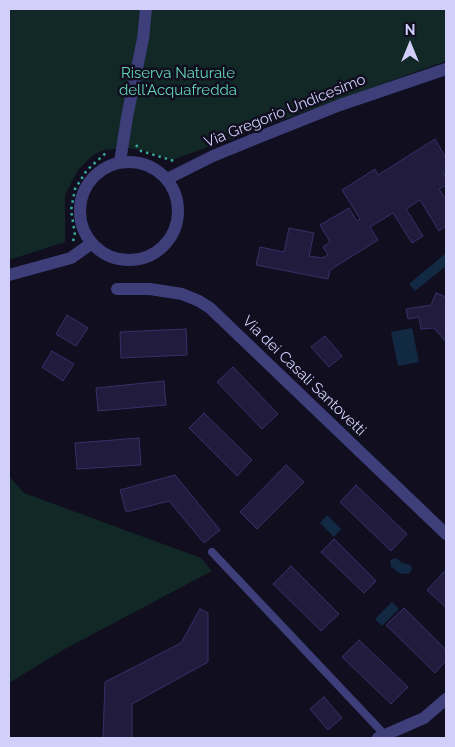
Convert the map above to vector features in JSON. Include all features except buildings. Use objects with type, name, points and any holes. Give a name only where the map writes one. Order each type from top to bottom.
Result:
[{"type":"street","points":[[120,162],[142,45],[146,9]]},
{"type":"street","name":"Via Gregorio Undicesimo","points":[[167,180],[213,156],[257,138],[340,106],[446,69]]},
{"type":"street","points":[[120,162],[142,163],[153,167],[167,180],[175,192],[178,214],[176,225],[165,244],[146,256],[124,259],[103,252],[92,244],[82,230],[81,199],[86,186],[95,174],[107,166],[120,162]]},
{"type":"street","points":[[9,275],[72,258],[92,244]]},
{"type":"street","name":"Via dei Casali Santovetti","points":[[117,289],[150,289],[182,294],[210,308],[446,534]]},
{"type":"street","points":[[381,737],[424,718],[446,699]]},
{"type":"lane","points":[[212,552],[381,737]]},
{"type":"path","points":[[134,140],[142,151],[169,161],[178,161]]},
{"type":"path","points":[[67,247],[75,235],[71,210],[75,189],[87,170],[105,157],[110,147]]},
{"type":"green space","name":"Riserva Naturale dell'Acquafredda","points":[[9,9],[446,9],[446,61],[172,160],[143,150],[125,148],[104,150],[93,155],[78,170],[65,195],[65,242],[9,260]]},
{"type":"green space","points":[[9,476],[24,493],[201,558],[212,571],[63,650],[9,683]]},
{"type":"water","points":[[446,253],[446,266],[415,291],[409,284]]},
{"type":"water","points":[[412,328],[419,362],[398,366],[391,332]]},
{"type":"water","points":[[327,515],[341,529],[334,537],[320,523]]},
{"type":"water","points":[[396,558],[402,563],[411,565],[410,573],[401,574],[391,567],[390,560]]},
{"type":"water","points":[[392,602],[399,609],[382,626],[375,619]]}]
